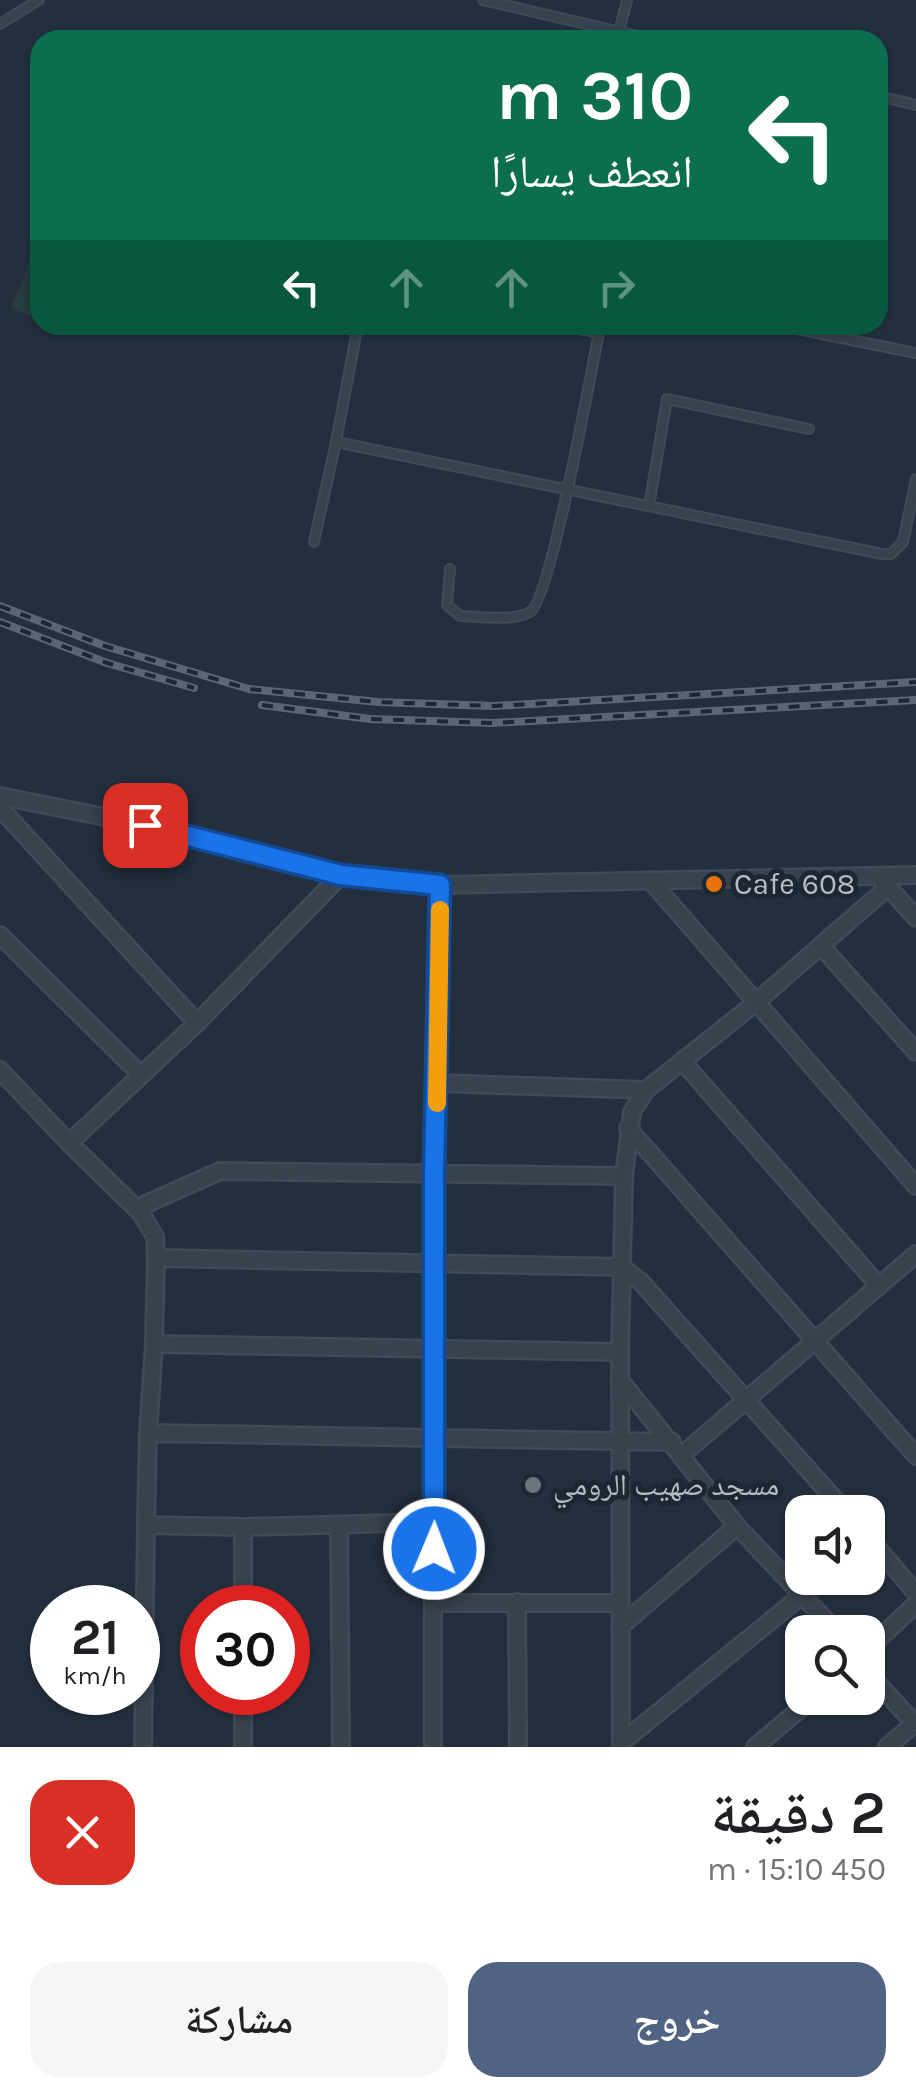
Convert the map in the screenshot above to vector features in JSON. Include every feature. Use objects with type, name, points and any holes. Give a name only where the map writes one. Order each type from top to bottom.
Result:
[{"type":"street","points":[[0,796],[145,825],[341,875],[440,885],[650,880],[883,882],[916,874]]},
{"type":"street","points":[[0,808],[197,1022]]},
{"type":"street","points":[[70,1142],[197,1022],[341,875]]},
{"type":"street","points":[[650,880],[916,1186]]},
{"type":"street","points":[[883,882],[916,918]]},
{"type":"street","points":[[621,1745],[620,1352],[628,1128],[646,1090],[821,946],[883,882]]},
{"type":"street","points":[[433,1747],[434,1175],[440,885]]},
{"type":"street","points":[[0,935],[141,1076]]},
{"type":"street","points":[[821,946],[916,1052]]},
{"type":"street","points":[[682,1061],[879,1286]]},
{"type":"street","points":[[0,1070],[141,1213],[155,1238],[143,1747]]},
{"type":"street","points":[[438,1083],[646,1090]]},
{"type":"street","points":[[628,1128],[916,1456]]},
{"type":"street","points":[[141,1213],[155,1197],[220,1171],[624,1176]]},
{"type":"street","points":[[148,1434],[621,1438],[678,1448],[746,1400],[916,1254]]},
{"type":"street","points":[[156,1258],[622,1268],[831,1495]]},
{"type":"street","points":[[154,1344],[620,1352]]},
{"type":"street","points":[[620,1380],[737,1526],[820,1615]]},
{"type":"street","points":[[146,1525],[243,1527],[434,1522]]},
{"type":"street","points":[[339,1524],[341,1747]]},
{"type":"street","points":[[620,1627],[737,1526]]},
{"type":"street","points":[[243,1527],[243,1585]]},
{"type":"street","points":[[885,1557],[916,1593]]},
{"type":"street","points":[[621,1745],[801,1596]]},
{"type":"street","points":[[433,1602],[620,1603]]},
{"type":"street","points":[[516,1602],[518,1747]]},
{"type":"street","points":[[885,1633],[916,1604]]},
{"type":"street","points":[[885,1691],[916,1723],[887,1747]]},
{"type":"street","points":[[243,1715],[243,1747]]},
{"type":"street","points":[[755,1747],[793,1715]]},
{"type":"lane","points":[[0,24],[39,0]]},
{"type":"lane","points":[[483,0],[613,30]]},
{"type":"lane","points":[[620,30],[627,0]]},
{"type":"lane","points":[[888,98],[916,105]]},
{"type":"lane","points":[[314,542],[356,335]]},
{"type":"lane","points":[[450,569],[446,605],[460,616],[532,611],[538,602],[568,489],[599,335]]},
{"type":"lane","points":[[827,335],[916,353]]},
{"type":"lane","points":[[649,506],[667,399],[810,429]]},
{"type":"lane","points":[[336,442],[891,554],[902,542],[916,479]]},
{"type":"green space","points":[[30,262],[30,316],[11,308]]},
{"type":"railway","points":[[0,606],[105,646],[249,689],[378,702],[494,706],[916,682]]},
{"type":"railway","points":[[0,622],[107,663],[194,688]]},
{"type":"railway","points":[[262,705],[370,719],[492,723],[916,700]]},
{"type":"slow traffic","points":[[437,1103],[440,910]]},
{"type":"place","name":"Cafe 608","points":[[714,884]]},
{"type":"place","name":"مسجد صهيب الرومي","points":[[533,1485]]},
{"type":"route","points":[[145,825],[341,875],[440,885],[434,1175],[434,1549]]}]
